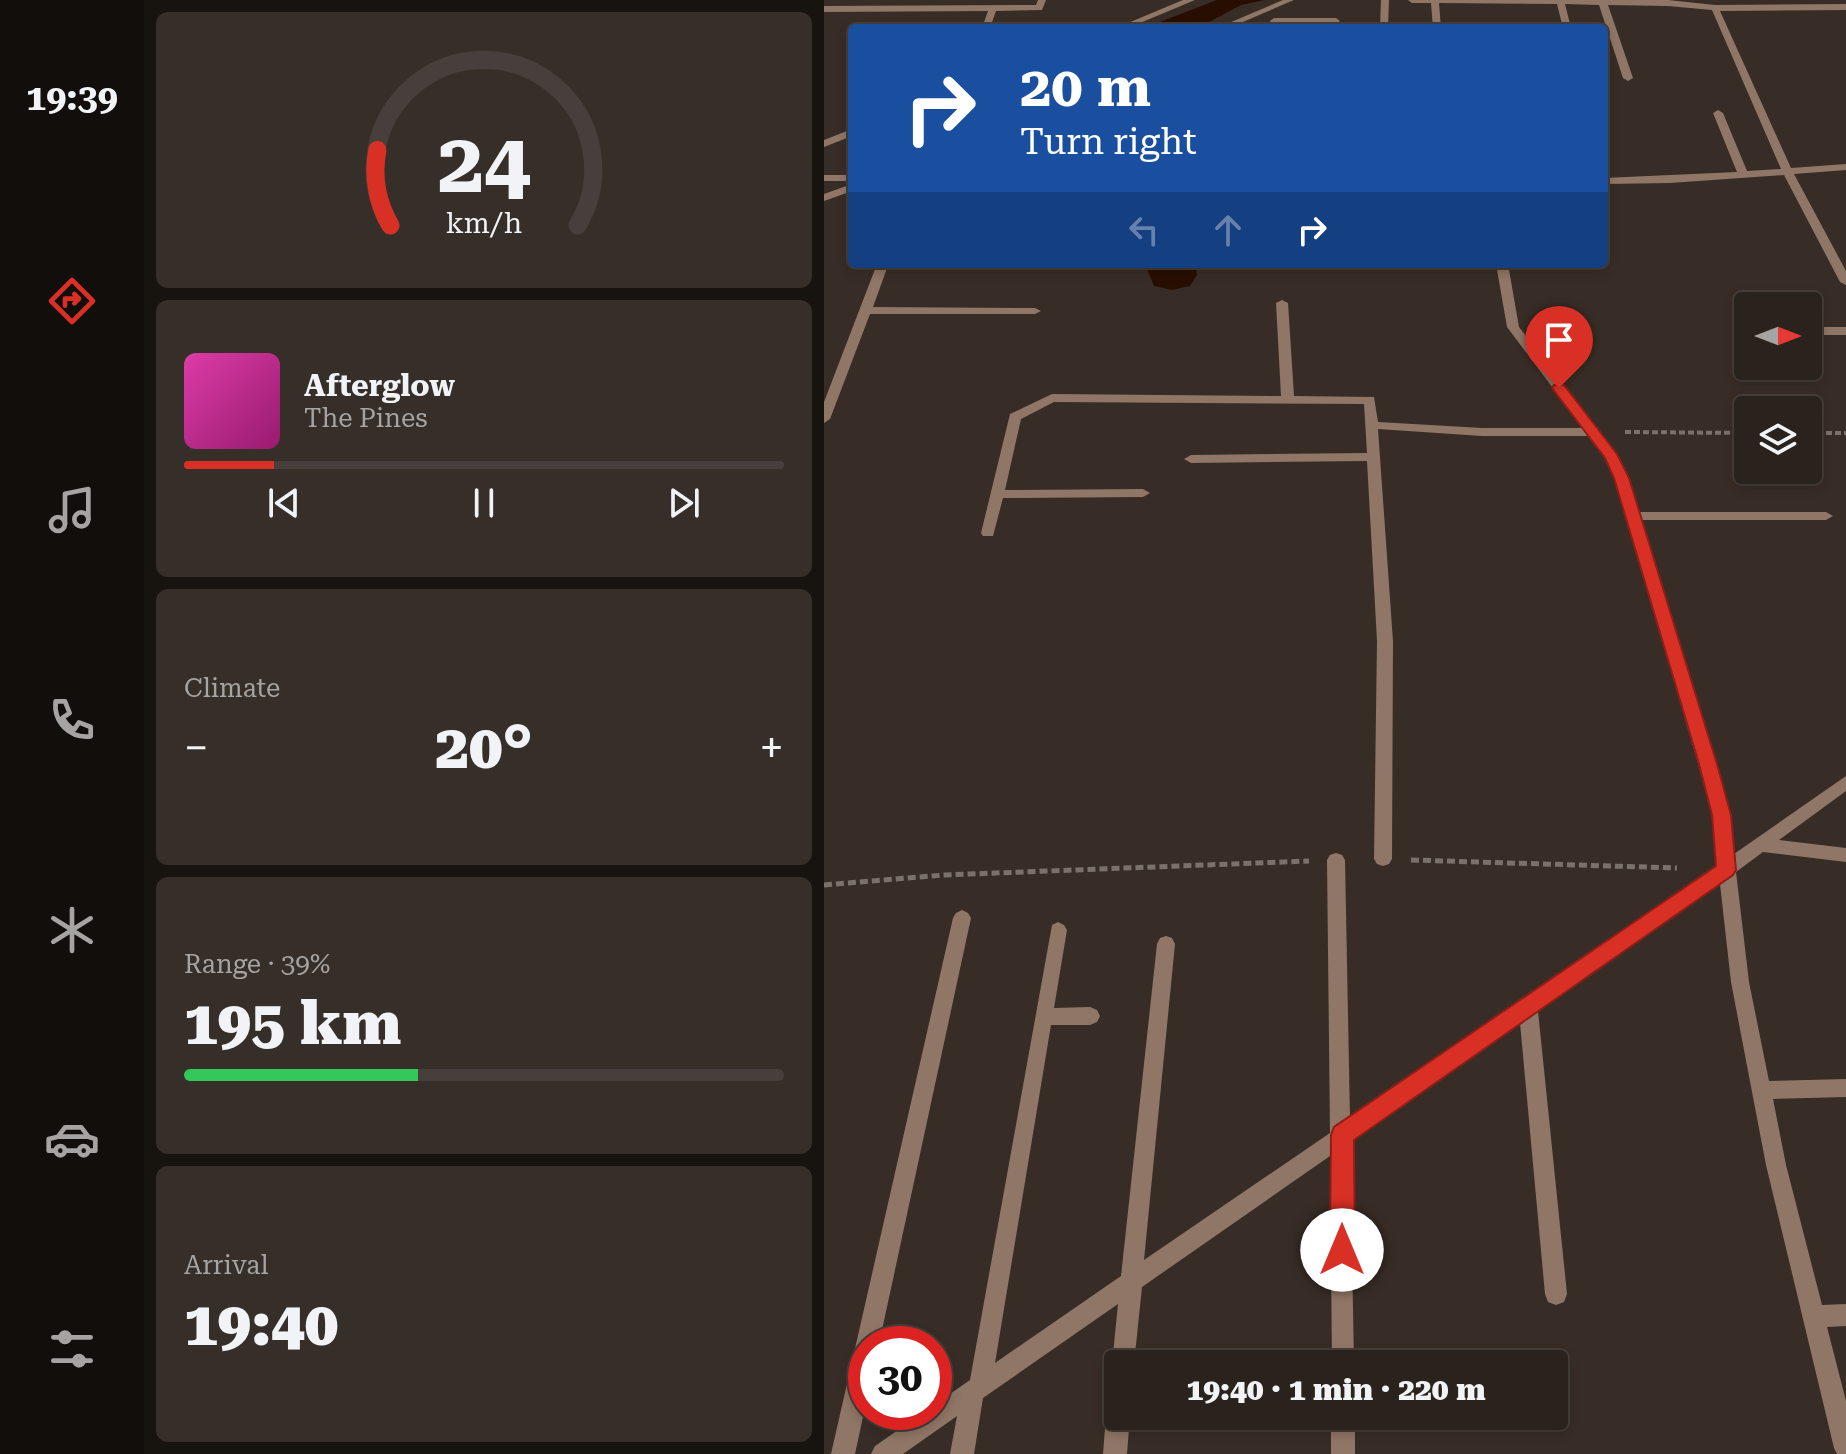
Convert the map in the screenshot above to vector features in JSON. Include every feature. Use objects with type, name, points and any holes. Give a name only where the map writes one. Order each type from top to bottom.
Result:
[{"type":"street","points":[[824,9],[1039,8],[1042,0]]},
{"type":"street","points":[[1130,24],[1191,0]]},
{"type":"street","points":[[1231,24],[1290,0]]},
{"type":"street","points":[[1384,24],[1385,0]]},
{"type":"street","points":[[1412,0],[1646,1],[1715,8],[1825,4],[1846,7]]},
{"type":"street","points":[[1435,0],[1437,24]]},
{"type":"street","points":[[1560,1],[1566,24]]},
{"type":"street","points":[[1602,1],[1628,78]]},
{"type":"street","points":[[987,24],[993,8]]},
{"type":"street","points":[[1715,8],[1729,47],[1749,80],[1789,172],[1846,282]]},
{"type":"street","points":[[1274,21],[1297,24]]},
{"type":"street","points":[[1313,24],[1336,21]]},
{"type":"street","points":[[1718,113],[1743,175]]},
{"type":"street","points":[[824,144],[848,134]]},
{"type":"street","points":[[1608,181],[1846,167]]},
{"type":"street","points":[[824,178],[848,178]]},
{"type":"street","points":[[824,198],[848,189]]},
{"type":"street","points":[[824,419],[882,268]]},
{"type":"street","points":[[1503,268],[1513,327],[1612,457],[1634,516],[1721,815],[1740,982],[1762,1090],[1846,1448]]},
{"type":"street","points":[[1282,303],[1288,400]]},
{"type":"street","points":[[866,310],[1035,311]]},
{"type":"street","points":[[1822,331],[1846,331]]},
{"type":"street","points":[[824,382],[839,382]]},
{"type":"street","points":[[988,533],[1015,417],[1052,398],[1370,400],[1385,641],[1383,859]]},
{"type":"street","points":[[1371,425],[1482,432],[1591,432]]},
{"type":"street","points":[[1191,459],[1373,457]]},
{"type":"street","points":[[997,494],[1143,493]]},
{"type":"street","points":[[1634,516],[1826,516]]},
{"type":"street","points":[[883,1454],[1726,870],[1846,782]]},
{"type":"street","points":[[1760,845],[1846,855]]},
{"type":"street","points":[[1336,860],[1343,1350]]},
{"type":"street","points":[[872,1326],[962,918]]},
{"type":"street","points":[[962,1454],[977,1389],[1058,930]]},
{"type":"street","points":[[1124,1350],[1166,944]]},
{"type":"street","points":[[1528,1006],[1556,1294]]},
{"type":"street","points":[[1043,1017],[1090,1016]]},
{"type":"street","points":[[1762,1090],[1846,1088]]},
{"type":"street","points":[[1814,1316],[1846,1315]]},
{"type":"street","points":[[843,1454],[848,1430]]},
{"type":"street","points":[[1115,1454],[1117,1430]]},
{"type":"street","points":[[1343,1430],[1343,1454]]},
{"type":"path","points":[[1591,432],[1734,433]]},
{"type":"path","points":[[1822,433],[1846,433]]},
{"type":"path","points":[[1383,859],[1726,870]]},
{"type":"path","points":[[824,885],[944,875],[1336,860]]},
{"type":"shaded area","points":[[1217,0],[1265,0],[1241,5],[1205,24],[1154,24]]},
{"type":"waterway","points":[[1171,268],[1172,275]]},
{"type":"route","points":[[1342,1250],[1342,1135],[1726,870],[1721,815],[1708,764],[1622,478],[1612,457],[1559,388]]}]
